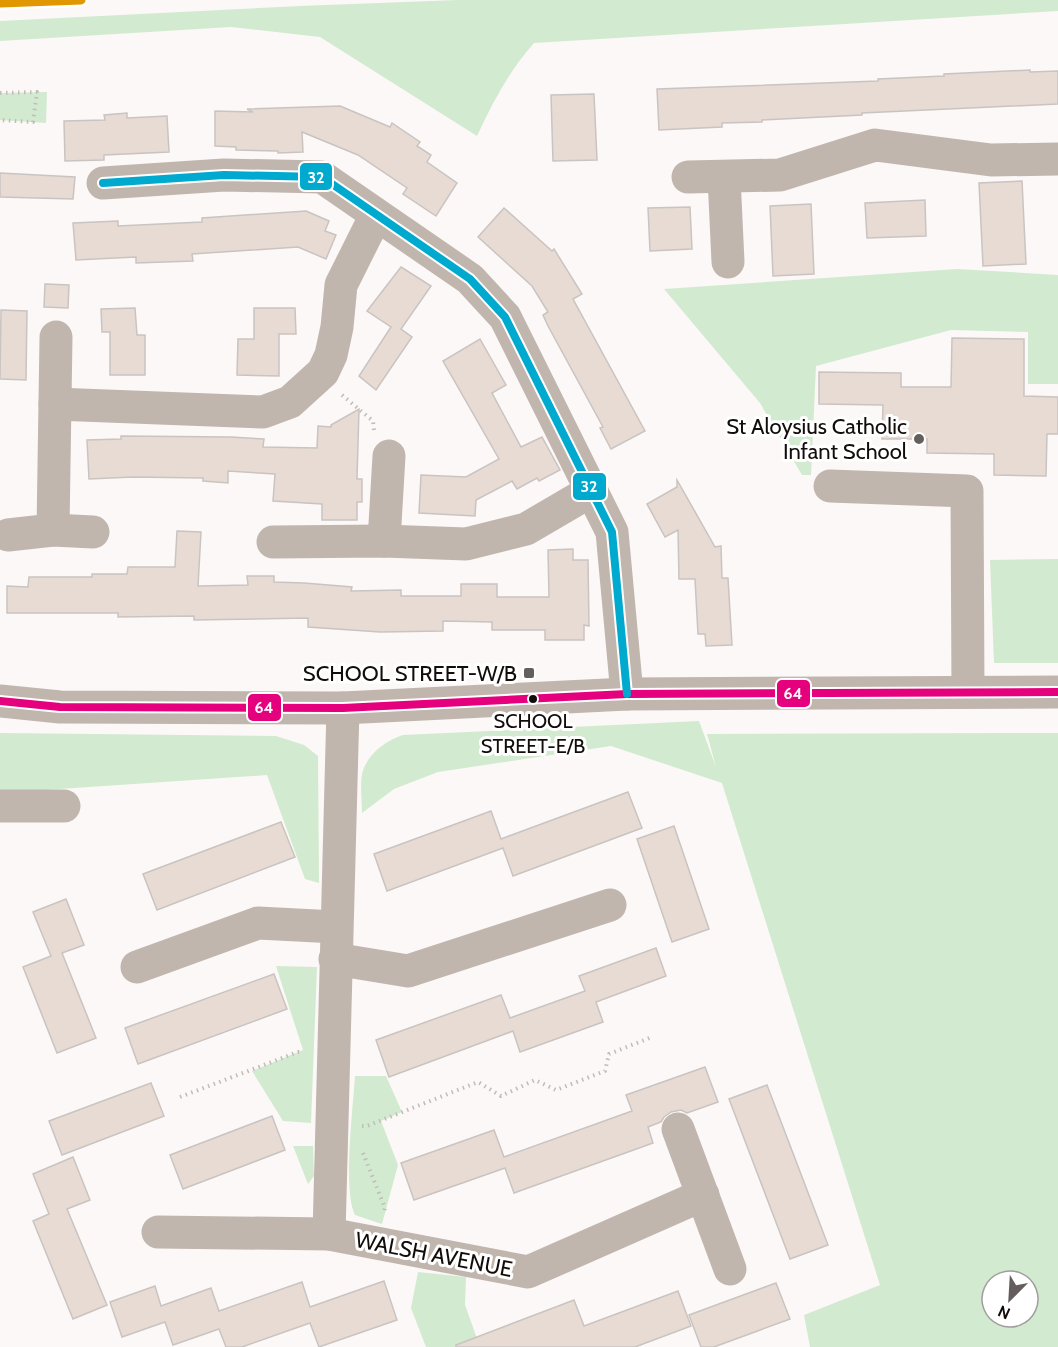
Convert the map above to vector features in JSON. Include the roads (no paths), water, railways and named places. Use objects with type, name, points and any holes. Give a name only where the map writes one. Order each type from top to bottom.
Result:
[{"type":"street","points":[[688,177],[780,175],[875,145],[991,160],[1058,159]]},
{"type":"street","points":[[103,183],[224,175],[322,177],[470,279],[505,317],[612,532],[627,694]]},
{"type":"street","points":[[724,177],[728,262]]},
{"type":"street","points":[[55,404],[263,412],[290,402],[323,372],[331,355],[337,327],[341,285],[376,215]]},
{"type":"street","points":[[54,530],[56,337]]},
{"type":"street","points":[[384,542],[389,456]]},
{"type":"street","points":[[830,486],[967,491],[968,692]]},
{"type":"street","points":[[273,542],[466,544],[526,529],[591,491]]},
{"type":"street","points":[[8,534],[54,530],[93,532]]},
{"type":"street","points":[[0,701],[60,707],[343,708],[627,694],[1058,692]]},
{"type":"street","name":"WALSH AVENUE","points":[[329,1234],[342,1127],[333,1055],[343,708]]},
{"type":"street","points":[[0,806],[64,807]]},
{"type":"street","points":[[137,967],[258,923],[335,943],[408,971],[610,905]]},
{"type":"street","points":[[678,1129],[730,1269]]},
{"type":"street","name":"WALSH AVENUE","points":[[158,1232],[329,1234],[528,1272],[703,1195]]},
{"type":"place","name":"St Aloysius Catholic Infant School","points":[[919,439]]},
{"type":"place","name":"SCHOOL STREET-W/B","points":[[529,673]]},
{"type":"place","name":"SCHOOL STREET-E/B","points":[[533,699]]}]
